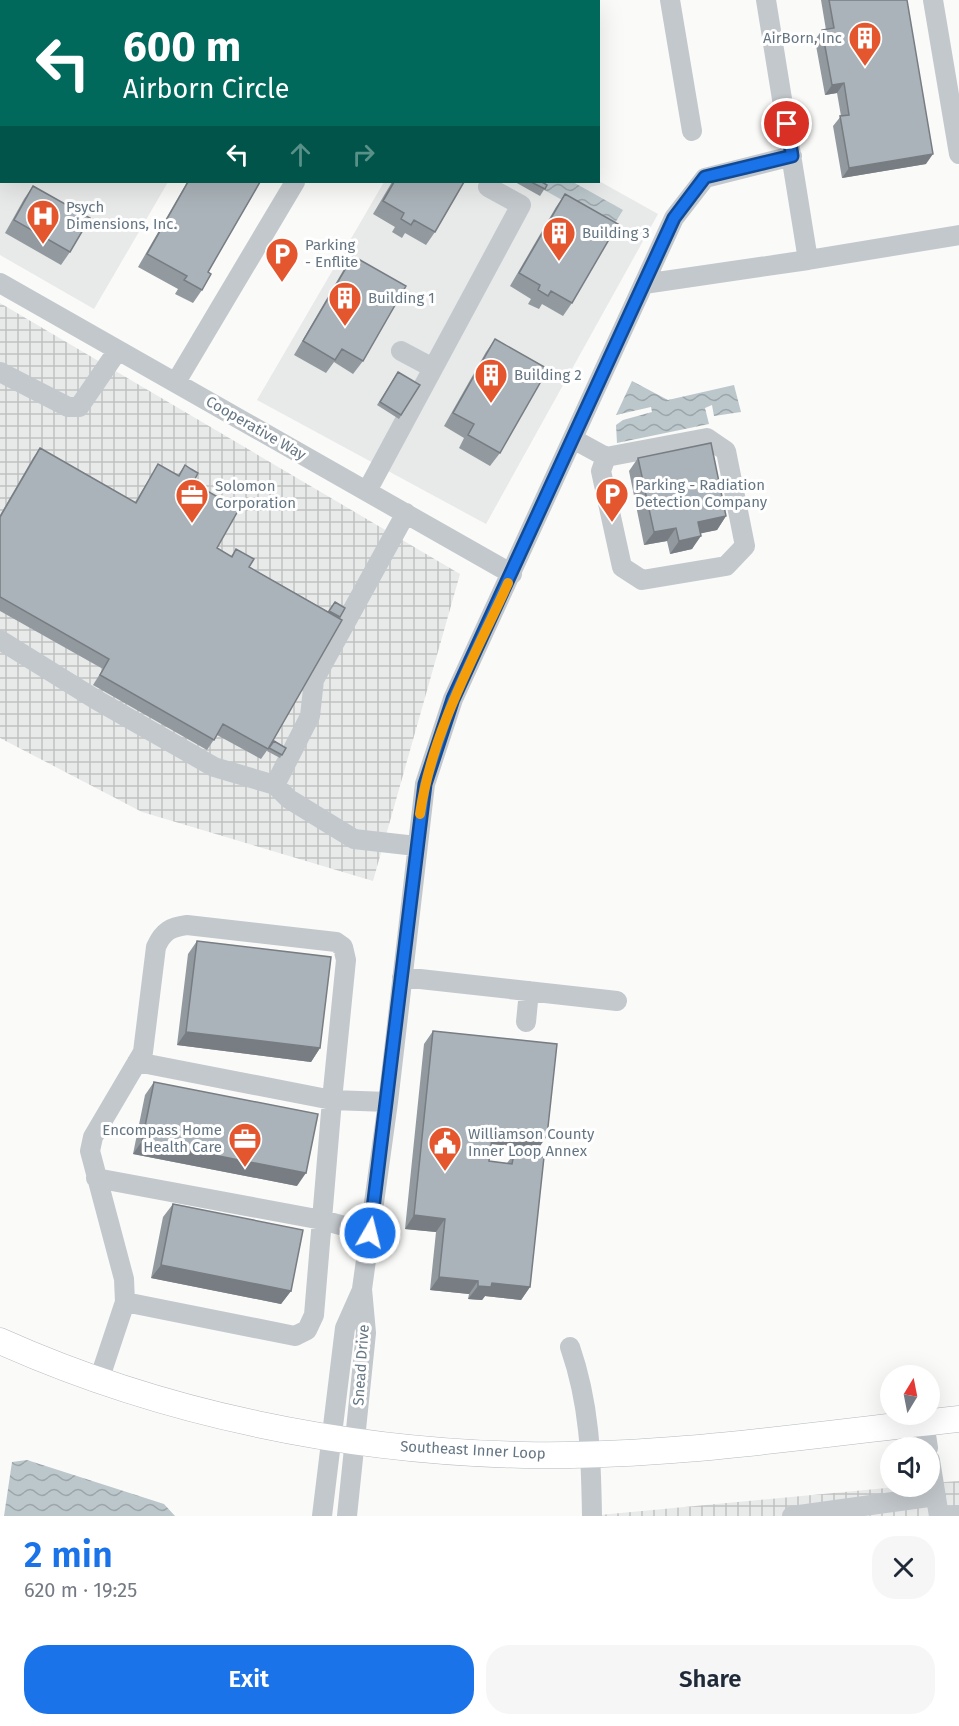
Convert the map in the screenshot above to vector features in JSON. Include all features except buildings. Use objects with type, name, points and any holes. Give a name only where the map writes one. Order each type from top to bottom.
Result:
[{"type":"main road","name":"Southeast Inner Loop","points":[[0,1341],[99,1380],[196,1409],[343,1440],[502,1454],[591,1453],[678,1448],[896,1425]]},
{"type":"main road","name":"Southeast Inner Loop","points":[[940,1421],[959,1419]]},
{"type":"street","points":[[670,0],[692,131]]},
{"type":"street","points":[[765,0],[808,260]]},
{"type":"street","points":[[933,0],[959,154]]},
{"type":"street","name":"Snead Drive","points":[[343,1440],[366,1333],[362,1289],[388,1102],[425,784],[453,699],[674,218],[705,177],[792,156]]},
{"type":"street","points":[[176,382],[294,183]]},
{"type":"street","points":[[367,491],[521,205],[488,187]]},
{"type":"street","points":[[644,284],[959,236]]},
{"type":"street","name":"Cooperative Way","points":[[0,283],[512,573]]},
{"type":"street","points":[[0,372],[68,408],[79,407],[118,350]]},
{"type":"street","points":[[401,351],[433,368]]},
{"type":"street","points":[[573,439],[606,457],[707,438],[726,452],[745,546],[726,566],[642,580],[622,567],[601,471],[606,457]]},
{"type":"street","points":[[275,784],[310,716],[314,680],[406,513]]},
{"type":"street","points":[[0,640],[95,699],[213,767],[275,784],[289,799],[354,839],[416,846]]},
{"type":"street","points":[[99,1380],[125,1302],[124,1279],[90,1151],[93,1137],[143,1052],[156,947],[161,936],[172,927],[188,925],[336,942],[343,947],[346,960],[314,1315],[307,1330],[295,1336],[125,1302]]},
{"type":"street","points":[[402,977],[617,1000]]},
{"type":"street","points":[[526,1022],[529,991]]},
{"type":"street","points":[[137,1062],[332,1100],[388,1102]]},
{"type":"street","points":[[96,1178],[322,1220],[370,1233]]},
{"type":"street","points":[[570,1347],[585,1396],[591,1453],[592,1516]]},
{"type":"street","points":[[322,1516],[343,1440]]},
{"type":"street","points":[[343,1440],[347,1516]]},
{"type":"street","points":[[792,1516],[910,1508],[934,1497]]},
{"type":"street","points":[[936,1497],[939,1516]]},
{"type":"street","points":[[950,1516],[959,1515]]},
{"type":"shaded area","points":[[600,182],[658,214],[486,524],[257,400],[383,183]]},
{"type":"shaded area","points":[[0,183],[167,183],[94,309],[0,255]]},
{"type":"shaded area","points":[[0,303],[460,574],[373,881],[142,812],[0,738]]},
{"type":"shaded area","points":[[959,1481],[959,1516],[589,1516],[880,1489],[880,1497],[940,1497],[940,1482]]},
{"type":"water","points":[[532,183],[575,183],[623,210],[612,228]]},
{"type":"water","points":[[632,381],[668,400],[734,385],[741,412],[714,416],[712,405],[705,408],[709,424],[617,443],[616,425],[623,420],[652,412],[651,407],[616,415]]},
{"type":"water","points":[[27,1460],[164,1504],[175,1516],[4,1516],[12,1462]]},
{"type":"slow traffic","points":[[420,814],[425,784],[453,699],[508,583]]},
{"type":"place","name":"AirBorn, Inc","points":[[865,67]]},
{"type":"place","name":"Psych Dimensions, Inc.","points":[[43,245]]},
{"type":"place","name":"Building 3","points":[[559,262]]},
{"type":"place","name":"Parking - Enflite","points":[[282,283]]},
{"type":"place","name":"Building 1","points":[[345,327]]},
{"type":"place","name":"Building 2","points":[[491,404]]},
{"type":"place","name":"Parking - Radiation Detection Company","points":[[612,523]]},
{"type":"place","name":"Solomon Corporation","points":[[192,524]]},
{"type":"place","name":"Encompass Home Health Care","points":[[245,1168]]},
{"type":"place","name":"Williamson County Inner Loop Annex","points":[[445,1172]]},
{"type":"route","points":[[370,1233],[388,1102],[425,784],[453,699],[674,218],[705,177],[792,156],[787,124]]}]
